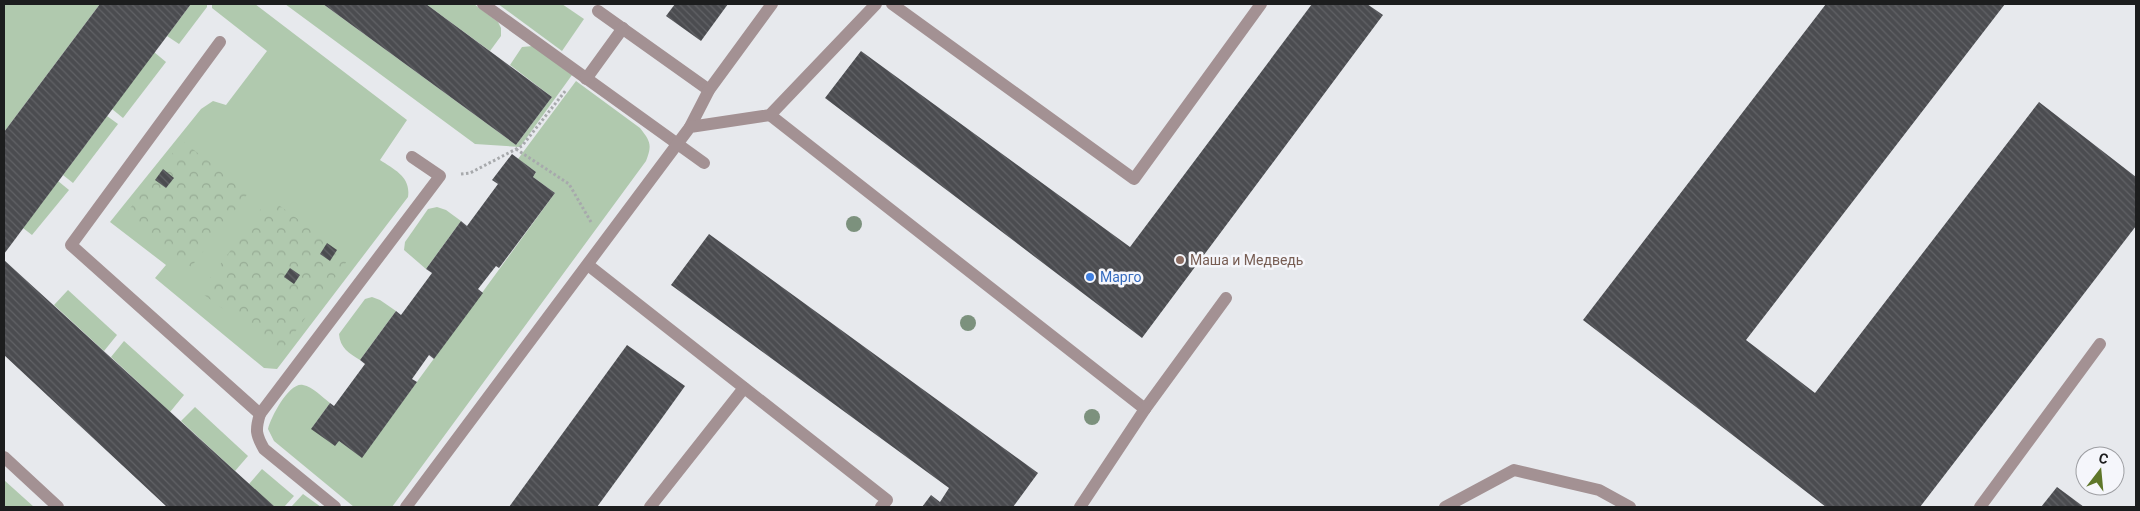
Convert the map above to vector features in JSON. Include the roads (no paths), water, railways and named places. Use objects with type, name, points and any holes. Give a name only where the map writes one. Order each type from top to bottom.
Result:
[{"type":"lane","points":[[483,4],[704,163]]},
{"type":"lane","points":[[406,507],[690,127],[709,90],[772,4]]},
{"type":"lane","points":[[690,127],[770,115],[876,4]]},
{"type":"lane","points":[[892,4],[1134,179],[1261,4]]},
{"type":"lane","points":[[598,11],[709,90]]},
{"type":"lane","points":[[582,76],[623,28]]},
{"type":"lane","points":[[220,42],[71,245],[260,414]]},
{"type":"lane","points":[[770,115],[1145,409]]},
{"type":"lane","points":[[335,507],[264,449],[257,436],[256,426],[260,414],[440,176],[412,158]]},
{"type":"lane","points":[[588,265],[887,500],[881,507]]},
{"type":"lane","points":[[1080,507],[1145,409],[1226,298]]},
{"type":"lane","points":[[1980,507],[2100,344]]},
{"type":"lane","points":[[650,507],[744,388]]},
{"type":"lane","points":[[4,457],[58,507]]},
{"type":"lane","points":[[1445,507],[1514,470],[1599,490],[1630,507]]},
{"type":"place","name":"Маша и Медведь","points":[[1180,260]]},
{"type":"place","name":"Марго","points":[[1090,277]]}]
